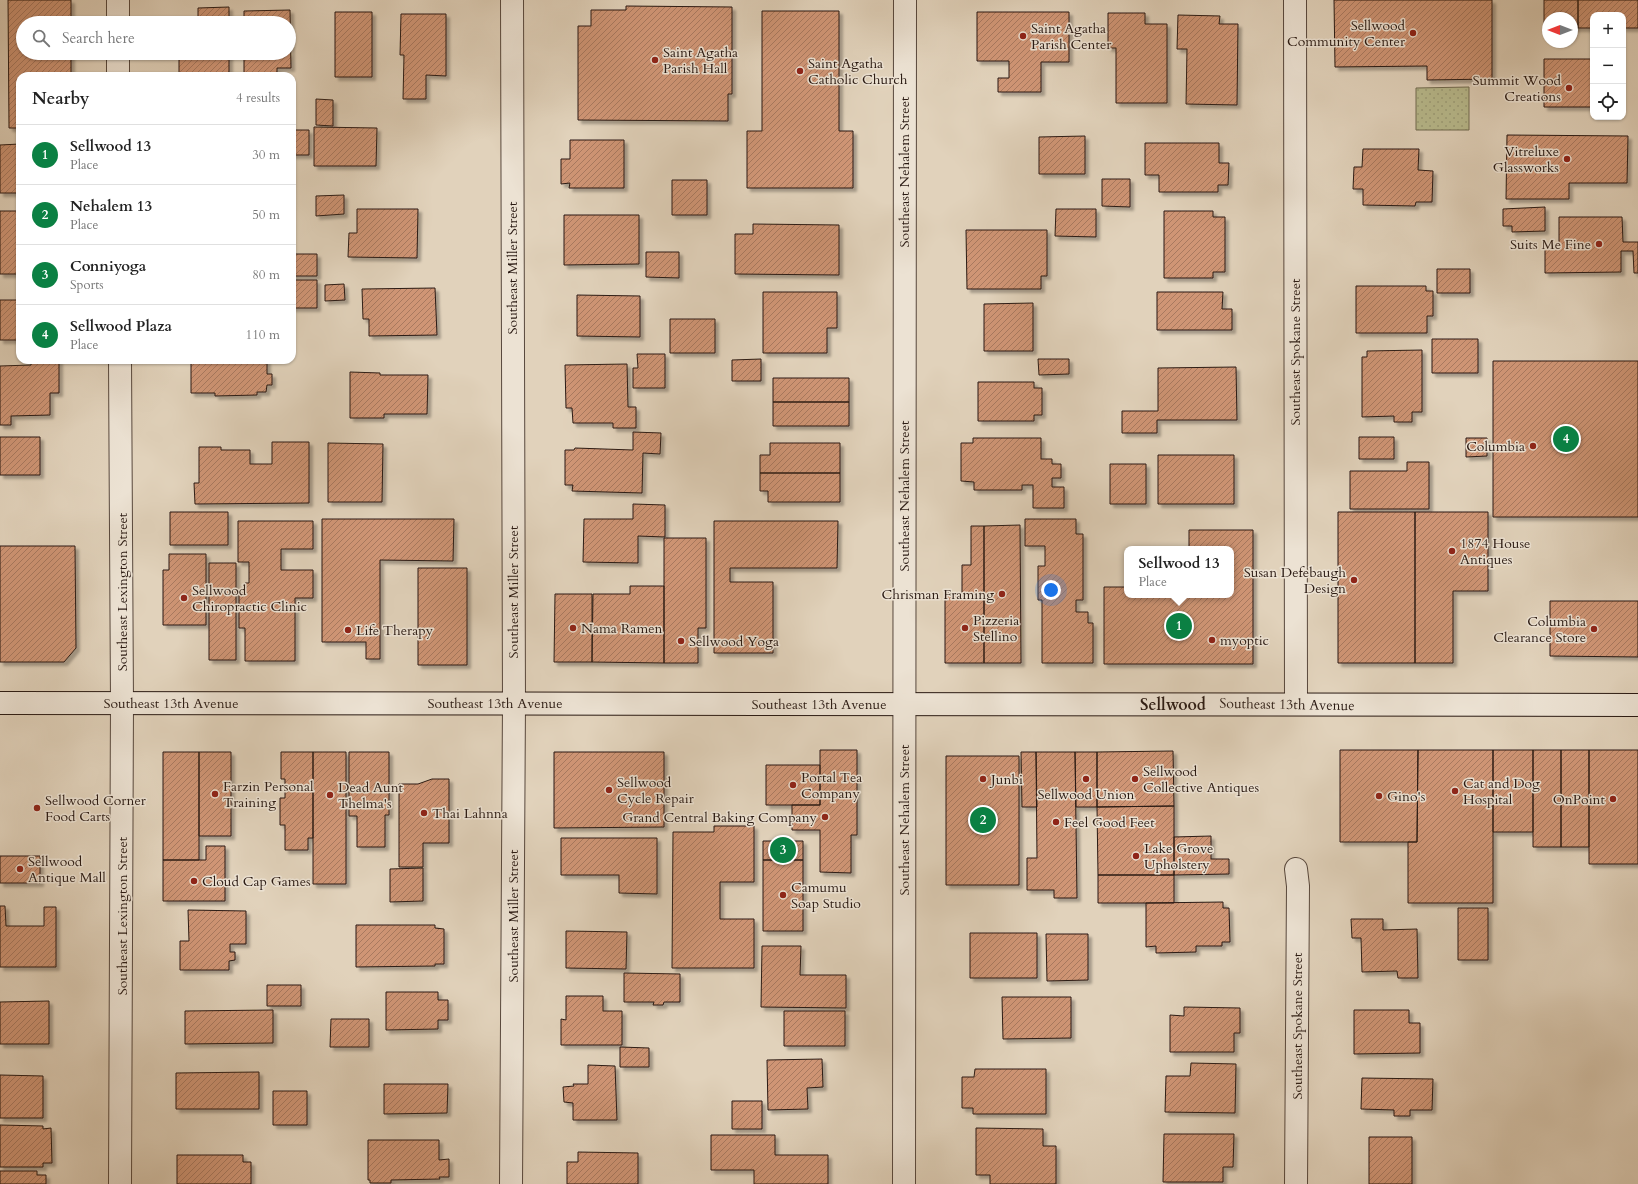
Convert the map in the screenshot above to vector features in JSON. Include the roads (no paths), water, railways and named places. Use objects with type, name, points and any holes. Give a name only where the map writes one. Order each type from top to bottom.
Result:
[{"type":"street","points":[[118,0],[118,16]]},
{"type":"street","name":"Southeast Miller Street","points":[[512,0],[514,703],[512,1184]]},
{"type":"street","name":"Southeast Nehalem Street","points":[[904,1184],[905,0]]},
{"type":"street","name":"Southeast Spokane Street","points":[[1295,0],[1296,704]]},
{"type":"street","points":[[118,60],[118,72]]},
{"type":"street","name":"Southeast Lexington Street","points":[[120,364],[122,703],[120,1184]]},
{"type":"street","name":"Southeast 13th Avenue","points":[[0,703],[1638,705]]},
{"type":"street","name":"Southeast Spokane Street","points":[[1296,869],[1298,886],[1296,1184]]},
{"type":"place","name":"Sellwood Community Center","points":[[1413,33]]},
{"type":"place","name":"Saint Agatha Parish Center","points":[[1023,36]]},
{"type":"place","name":"Saint Agatha Parish Hall","points":[[655,60]]},
{"type":"place","name":"Saint Agatha Catholic Church","points":[[800,71]]},
{"type":"place","name":"Summit Wood Creations","points":[[1569,88]]},
{"type":"place","name":"Vitreluxe Glassworks","points":[[1567,159]]},
{"type":"place","name":"Suits Me Fine","points":[[1599,244]]},
{"type":"place","name":"Sellwood Plaza","points":[[1566,439]]},
{"type":"place","name":"Columbia","points":[[1533,446]]},
{"type":"place","name":"1874 House Antiques","points":[[1452,551]]},
{"type":"place","name":"Susan Defebaugh Design","points":[[1354,580]]},
{"type":"place","name":"Chrisman Framing","points":[[1002,594]]},
{"type":"place","name":"Sellwood Chiropractic Clinic","points":[[184,598]]},
{"type":"place","name":"Sellwood 13","points":[[1179,626]]},
{"type":"place","name":"Nama Ramen","points":[[573,628]]},
{"type":"place","name":"Pizzeria Stellino","points":[[965,628]]},
{"type":"place","name":"Columbia Clearance Store","points":[[1594,629]]},
{"type":"place","name":"Life Therapy","points":[[348,630]]},
{"type":"place","name":"myoptic","points":[[1212,640]]},
{"type":"place","name":"Sellwood Yoga","points":[[681,641]]},
{"type":"place","name":"Junbi","points":[[983,779]]},
{"type":"place","name":"Sellwood Union","points":[[1086,779]]},
{"type":"place","name":"Sellwood Collective Antiques","points":[[1135,779]]},
{"type":"place","name":"Portal Tea Company","points":[[793,785]]},
{"type":"place","name":"Sellwood Cycle Repair","points":[[609,790]]},
{"type":"place","name":"Cat and Dog Hospital","points":[[1455,791]]},
{"type":"place","name":"Farzin Personal Training","points":[[215,794]]},
{"type":"place","name":"Dead Aunt Thelma's","points":[[330,795]]},
{"type":"place","name":"Gino's","points":[[1379,796]]},
{"type":"place","name":"OnPoint","points":[[1613,799]]},
{"type":"place","name":"Sellwood Corner Food Carts","points":[[37,808]]},
{"type":"place","name":"Thai Lahnna","points":[[424,813]]},
{"type":"place","name":"Grand Central Baking Company","points":[[825,817]]},
{"type":"place","name":"Nehalem 13","points":[[983,820]]},
{"type":"place","name":"Feel Good Feet","points":[[1056,822]]},
{"type":"place","name":"Conniyoga","points":[[783,850]]},
{"type":"place","name":"Lake Grove Upholstery","points":[[1136,856]]},
{"type":"place","name":"Sellwood Antique Mall","points":[[20,869]]},
{"type":"place","name":"Cloud Cap Games","points":[[194,881]]},
{"type":"place","name":"Camumu Soap Studio","points":[[783,895]]},
{"type":"district","name":"Sellwood","points":[[1173,704]]}]
